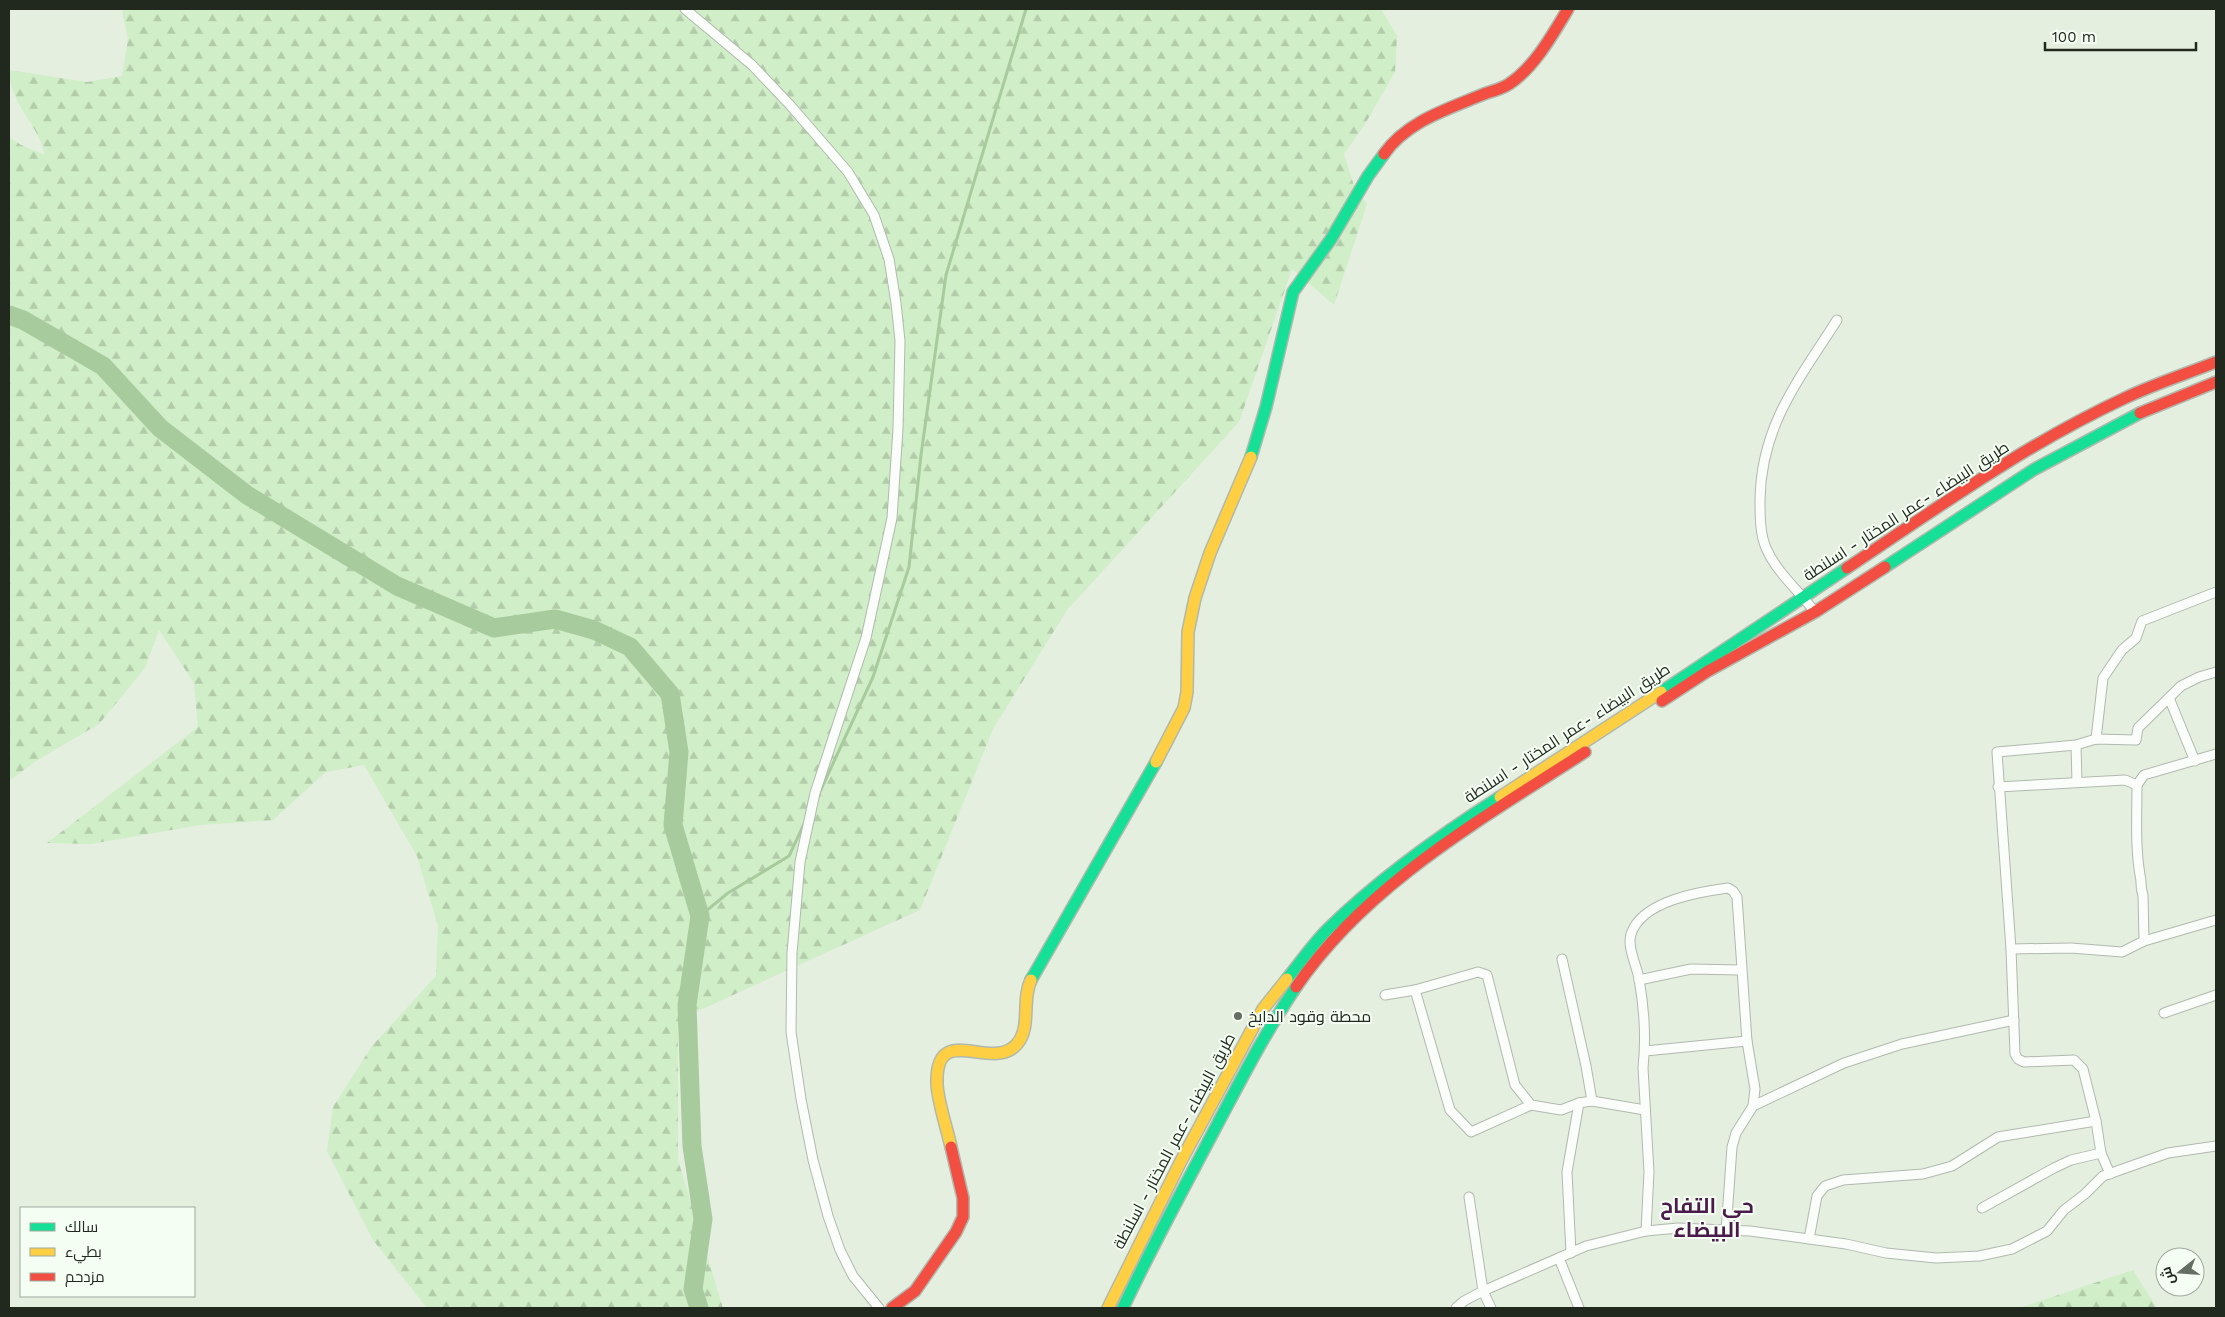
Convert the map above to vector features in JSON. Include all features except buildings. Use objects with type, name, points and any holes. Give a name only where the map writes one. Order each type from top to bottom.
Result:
[{"type":"main road","points":[[892,1308],[915,1291],[956,1232],[962,1217],[964,1198],[936,1085],[939,1063],[944,1055],[963,1049],[985,1054],[999,1053],[1015,1047],[1024,1035],[1026,990],[1034,973],[1157,760],[1184,708],[1187,692],[1188,632],[1195,598],[1210,553],[1252,455],[1266,407],[1293,292],[1342,222],[1368,176],[1390,145],[1418,122],[1509,84],[1534,61],[1553,35],[1568,9]]},
{"type":"main road","name":"طريق البيضاء -عمر المختار - اسلنطة","points":[[1108,1308],[1181,1162],[1263,1009],[1328,930],[1392,871],[1459,823],[1987,475],[2064,430],[2125,398],[2216,362]]},
{"type":"main road","name":"طريق البيضاء -عمر المختار - اسلنطة","points":[[1124,1308],[1174,1204],[1275,1018],[1297,985],[1338,934],[1367,906],[1407,873],[1468,830],[1708,671],[1815,612],[2041,465],[2116,424],[2216,382]]},
{"type":"street","points":[[685,9],[752,65],[790,105],[848,172],[874,215],[889,259],[896,303],[900,342],[898,429],[892,518],[866,638],[815,793],[800,862],[792,953],[791,1032],[813,1160],[828,1216],[840,1250],[853,1276],[880,1308]]},
{"type":"street","points":[[1815,612],[1774,563],[1766,547],[1760,519],[1760,486],[1765,452],[1781,408],[1837,320]]},
{"type":"street","points":[[2096,739],[2102,678],[2122,650],[2136,638],[2142,621],[2216,592]]},
{"type":"street","points":[[2110,1174],[2102,1153],[2083,1069],[2079,1063],[2074,1060],[2024,1062],[2018,1059],[2015,1054],[2011,949],[1996,752],[2076,745],[2096,739],[2136,740],[2138,728],[2181,686],[2199,677],[2216,672]]},
{"type":"street","points":[[2169,698],[2195,761]]},
{"type":"street","points":[[2076,745],[2077,782]]},
{"type":"street","points":[[2144,941],[2143,895],[2140,888],[2141,878],[2136,858],[2137,785],[2144,774],[2216,754]]},
{"type":"street","points":[[1998,787],[2125,780],[2137,785]]},
{"type":"street","points":[[1646,1231],[1649,1172],[1643,1068],[1645,1051],[1639,980],[1630,942],[1632,933],[1641,920],[1658,905],[1687,895],[1728,888],[1737,897],[1747,1041],[1755,1089],[1752,1106],[1736,1133],[1732,1147],[1726,1231]]},
{"type":"street","points":[[2011,949],[2071,948],[2122,952],[2144,941],[2214,922]]},
{"type":"street","points":[[1562,959],[1592,1101]]},
{"type":"street","points":[[1639,980],[1691,969],[1741,970]]},
{"type":"street","points":[[1384,995],[1415,990],[1478,972],[1487,976],[1515,1085],[1531,1106]]},
{"type":"street","points":[[1415,990],[1450,1110],[1471,1132],[1531,1106],[1560,1110],[1579,1103],[1592,1101],[1645,1110]]},
{"type":"street","points":[[2164,1013],[2216,995]]},
{"type":"street","points":[[1752,1106],[1844,1063],[1885,1049],[2014,1020]]},
{"type":"street","points":[[1645,1051],[1747,1041]]},
{"type":"street","points":[[1571,1253],[1567,1172],[1579,1103]]},
{"type":"street","points":[[1809,1239],[1817,1196],[1825,1186],[1843,1180],[1923,1174],[1952,1166],[1998,1137],[2096,1121]]},
{"type":"street","points":[[1456,1308],[1464,1301],[1483,1291],[1586,1246],[1646,1231],[1678,1228],[1750,1231],[1846,1244],[1886,1253],[1936,1258],[1979,1256],[2012,1249],[2047,1231],[2064,1210],[2085,1194],[2103,1176],[2168,1153],[2216,1146]]},
{"type":"street","points":[[1982,1208],[2071,1160],[2102,1153]]},
{"type":"street","points":[[1469,1197],[1483,1291],[1491,1308]]},
{"type":"street","points":[[1559,1258],[1579,1308]]},
{"type":"green space","points":[[122,9],[1381,9],[1397,36],[1395,72],[1365,124],[1344,154],[1355,189],[1367,204],[1334,305],[1292,269],[1239,422],[1067,610],[993,729],[920,910],[678,1020],[678,1160],[723,1308],[427,1308],[373,1240],[327,1151],[333,1107],[372,1046],[436,976],[438,926],[417,856],[364,765],[326,772],[273,820],[200,825],[91,844],[47,843],[198,727],[194,683],[159,630],[145,668],[99,724],[36,761],[9,781],[9,137],[21,145],[45,155],[37,134],[14,93],[10,82],[9,70],[87,82],[122,76],[128,39]]},
{"type":"green space","points":[[2133,1270],[2157,1308],[2019,1308]]},
{"type":"waterway","points":[[818,796],[873,677],[909,567],[921,455],[946,275],[1026,9]]},
{"type":"waterway","points":[[9,315],[23,320],[103,366],[160,428],[247,495],[397,586],[494,628],[555,619],[594,630],[630,647],[670,694],[679,752],[673,825],[700,916],[687,1005],[692,1146],[703,1219],[693,1289],[699,1308]]},
{"type":"waterway","points":[[700,916],[728,893],[789,856],[804,824]]},
{"type":"traffic: fast","points":[[1251,457],[1266,407],[1293,292],[1331,239],[1368,176],[1384,154]]},
{"type":"traffic: fast","points":[[1885,567],[2033,470],[2140,413]]},
{"type":"traffic: fast","points":[[1661,692],[1847,568]]},
{"type":"traffic: fast","points":[[1031,980],[1156,762]]},
{"type":"traffic: fast","points":[[1287,979],[1322,935],[1368,892],[1432,842],[1500,797]]},
{"type":"traffic: fast","points":[[1123,1308],[1245,1072],[1296,987]]},
{"type":"traffic: slow","points":[[1156,762],[1184,708],[1187,692],[1188,632],[1195,598],[1210,553],[1251,457]]},
{"type":"traffic: slow","points":[[1500,797],[1661,692]]},
{"type":"traffic: slow","points":[[1108,1308],[1181,1161],[1263,1009],[1287,979]]},
{"type":"traffic: slow","points":[[951,1147],[938,1091],[939,1065],[945,1055],[955,1051],[1005,1052],[1016,1045],[1024,1031],[1028,988],[1031,980]]},
{"type":"traffic: jam","points":[[1384,154],[1393,143],[1416,124],[1503,87],[1518,77],[1535,60],[1568,9]]},
{"type":"traffic: jam","points":[[1847,568],[1948,500],[2052,436],[2136,393],[2216,362]]},
{"type":"traffic: jam","points":[[2140,413],[2216,382]]},
{"type":"traffic: jam","points":[[1662,701],[1708,671],[1815,612],[1885,567]]},
{"type":"traffic: jam","points":[[1296,987],[1325,950],[1357,916],[1391,885],[1467,828],[1585,752]]},
{"type":"traffic: jam","points":[[892,1308],[915,1291],[956,1232],[963,1217],[963,1198],[951,1147]]},
{"type":"place","name":"محطة وقود الدايخ","points":[[1238,1016]]},
{"type":"district","name":"حي التفاح البيضاء","points":[[1707,1217]]}]
